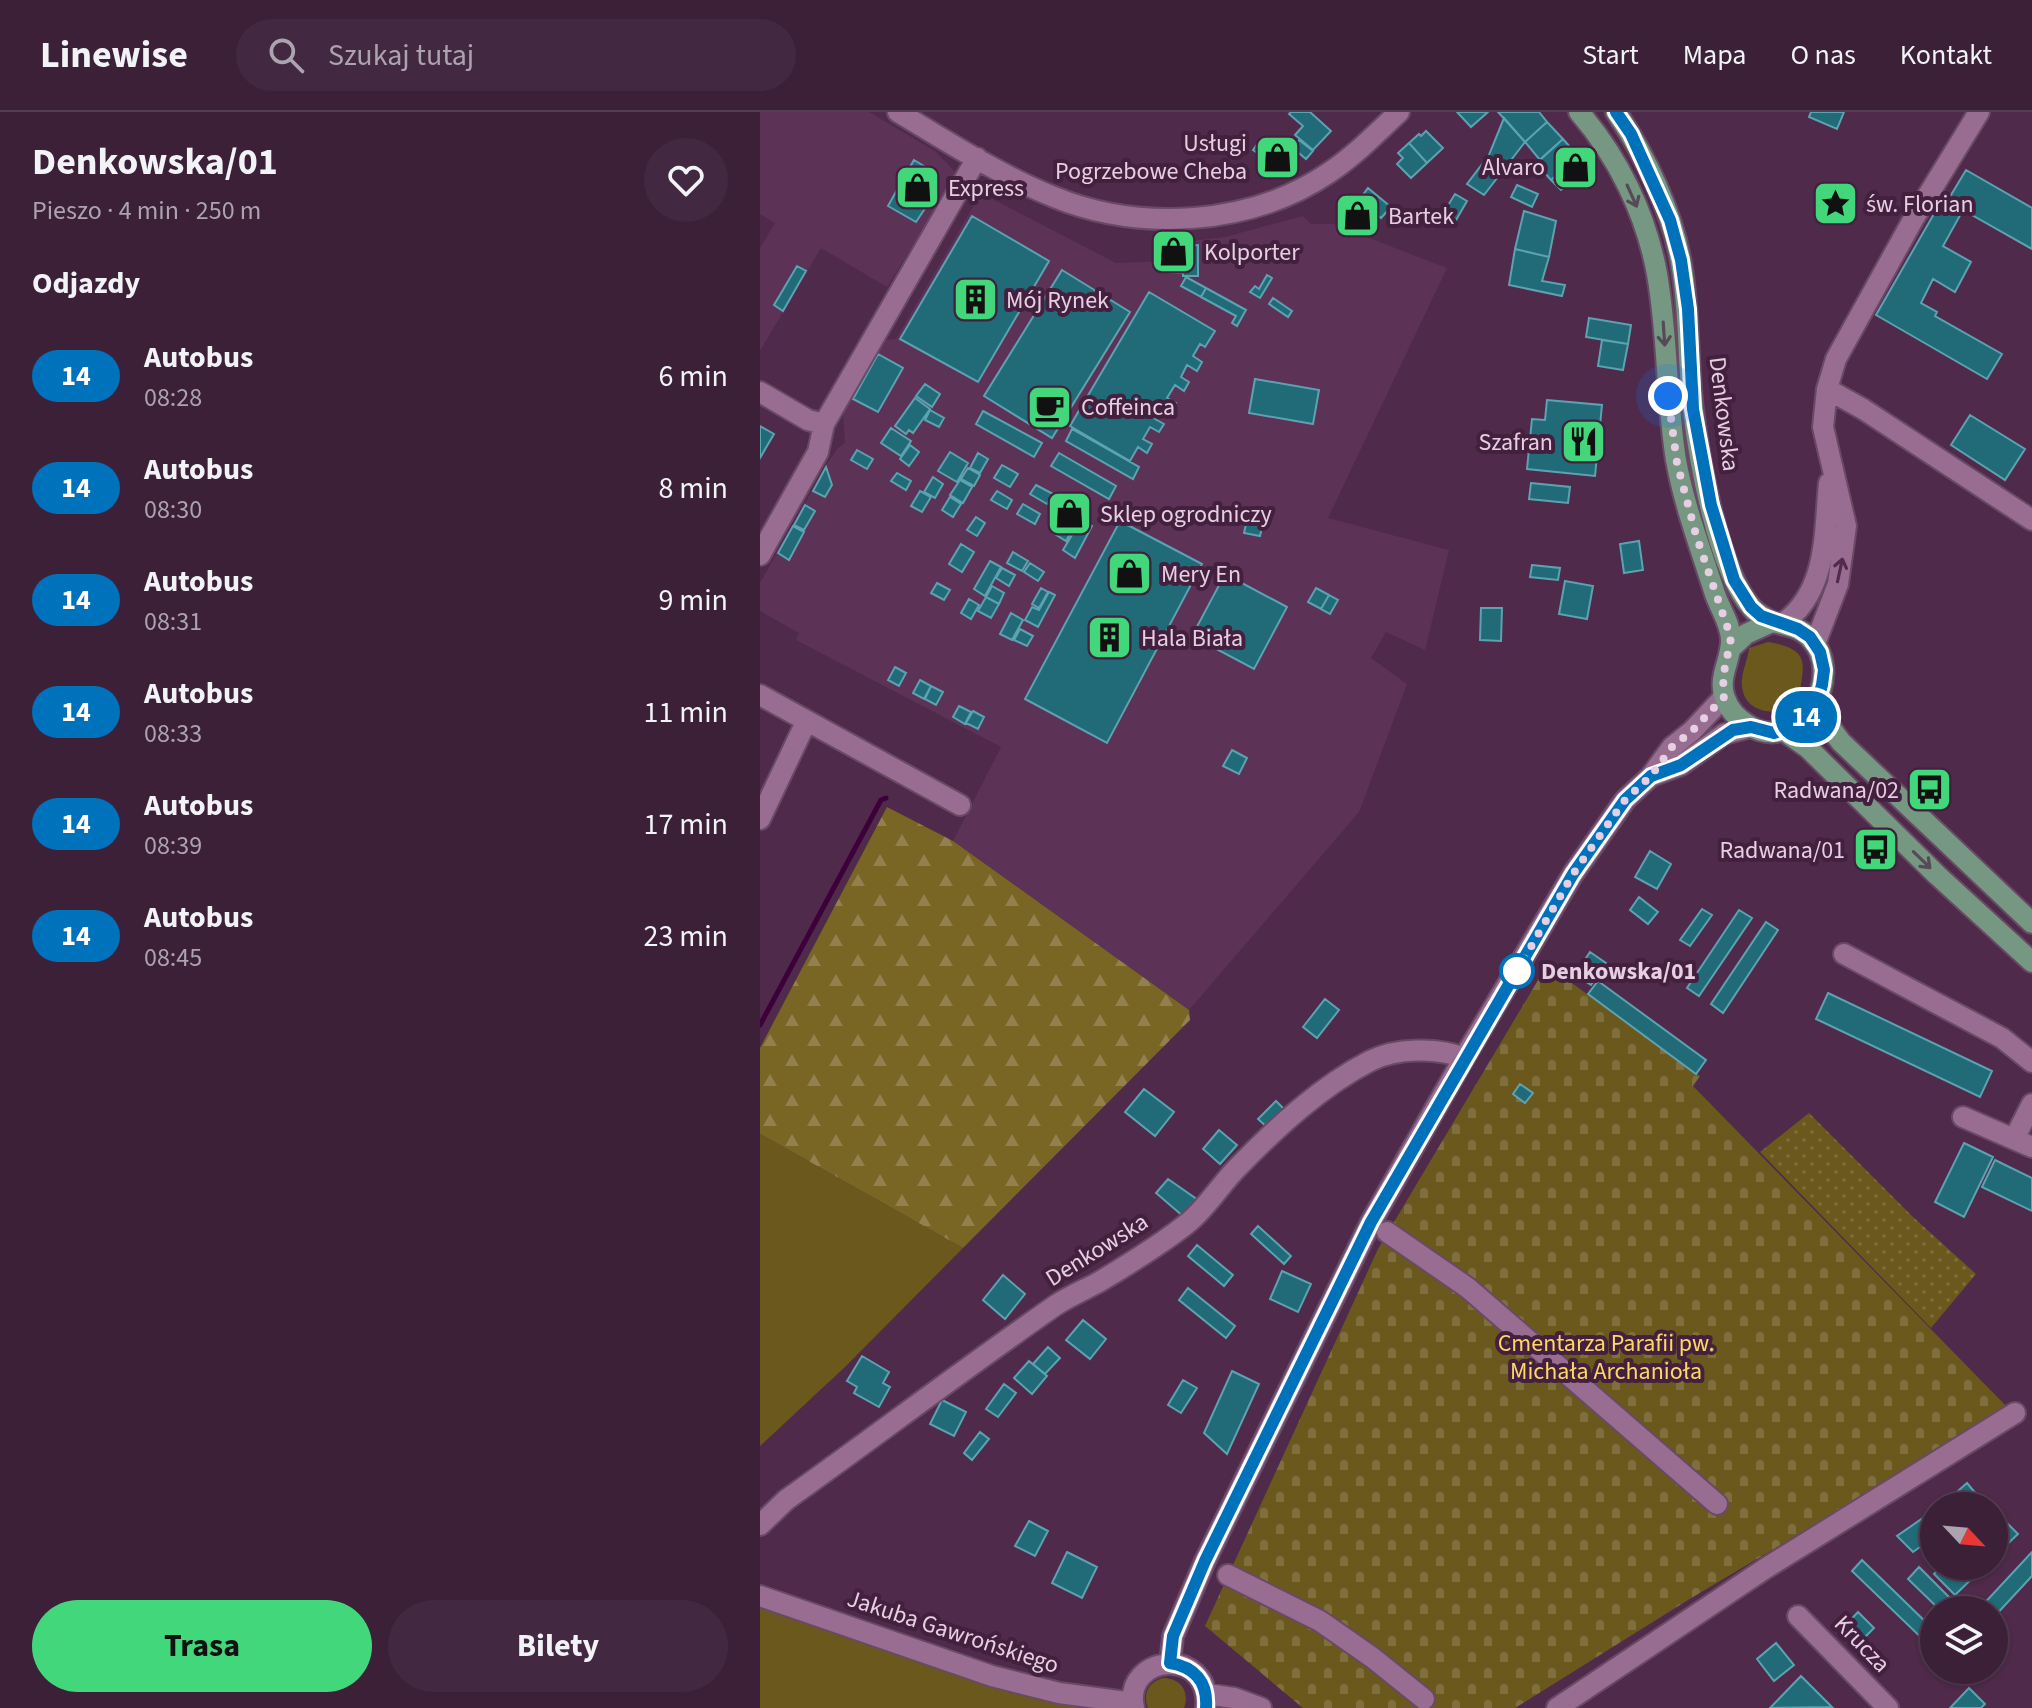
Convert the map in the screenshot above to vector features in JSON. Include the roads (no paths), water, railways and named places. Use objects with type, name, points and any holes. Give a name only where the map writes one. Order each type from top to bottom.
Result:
[{"type":"main road","points":[[1579,112],[1618,166],[1645,229],[1657,272],[1677,463],[1696,535],[1717,600],[1729,625],[1730,649],[1723,677],[1724,697],[1739,719],[1751,727],[1774,733],[1801,722],[1817,702],[1824,670],[1820,652],[1798,629],[1777,623],[1746,634],[1730,649]]},
{"type":"main road","name":"Denkowska","points":[[1616,112],[1631,134],[1663,205],[1681,260],[1688,309],[1693,409],[1711,505],[1726,557],[1734,580],[1751,607],[1777,623]]},
{"type":"main road","points":[[1817,702],[1821,715],[1841,742],[2032,923]]},
{"type":"main road","points":[[1784,731],[1808,748],[1937,875],[2032,962]]},
{"type":"street","points":[[898,112],[933,121],[977,158],[1052,197],[1118,216],[1151,218],[1220,215],[1251,208],[1288,194],[1329,173],[1399,112]]},
{"type":"street","points":[[1815,644],[1838,584],[1846,526],[1823,427],[1827,389],[1836,359],[1914,218],[1979,112]]},
{"type":"street","points":[[760,555],[818,452],[824,424],[977,158]]},
{"type":"street","points":[[1827,389],[1863,409],[2032,520]]},
{"type":"street","points":[[760,392],[808,420],[824,424]]},
{"type":"street","points":[[1777,623],[1804,606],[1813,592],[1823,557],[1831,467]]},
{"type":"street","points":[[760,695],[960,805]]},
{"type":"street","points":[[1170,1663],[1173,1636],[1212,1546],[1371,1222],[1464,1058],[1573,874],[1625,800],[1651,776],[1672,747],[1724,697]]},
{"type":"street","points":[[760,819],[806,722]]},
{"type":"street","points":[[1651,776],[1681,765],[1724,734],[1751,727]]},
{"type":"street","points":[[1844,954],[2002,1038],[2032,1062]]},
{"type":"street","name":"Denkowska","points":[[760,1525],[786,1500],[1018,1331],[1074,1293],[1094,1285],[1136,1259],[1191,1220],[1237,1168],[1325,1090],[1386,1054],[1431,1052],[1464,1058]]},
{"type":"street","points":[[1963,1117],[2023,1143],[2032,1104]]},
{"type":"street","points":[[1387,1232],[1468,1288],[1717,1504]]},
{"type":"street","points":[[1557,1708],[1766,1568],[2015,1413]]},
{"type":"street","points":[[1228,1575],[1320,1621],[1424,1699]]},
{"type":"street","name":"Jakuba Gawrońskiego","points":[[760,1596],[992,1676],[1059,1693],[1134,1706]]},
{"type":"street","name":"Krucza","points":[[1798,1616],[1888,1708]]},
{"type":"street","points":[[1134,1706],[1138,1681],[1157,1665],[1170,1663],[1183,1665],[1194,1672],[1202,1682],[1206,1701],[1234,1698],[1261,1708]]},
{"type":"waterway","points":[[760,1025],[881,800],[886,798]]},
{"type":"place","name":"Usługi Pogrzebowe Cheba","points":[[1278,157]]},
{"type":"place","name":"Alvaro","points":[[1576,167]]},
{"type":"place","name":"Express","points":[[917,188]]},
{"type":"place","name":"św. Florian","points":[[1835,204]]},
{"type":"place","name":"Bartek","points":[[1357,216]]},
{"type":"place","name":"Kolporter","points":[[1173,252]]},
{"type":"place","name":"Mój Rynek","points":[[975,300]]},
{"type":"place","name":"Coffeinca","points":[[1050,407]]},
{"type":"place","name":"Szafran","points":[[1584,442]]},
{"type":"place","name":"Sklep ogrodniczy","points":[[1069,514]]},
{"type":"place","name":"Mery En","points":[[1130,574]]},
{"type":"place","name":"Hala Biała","points":[[1110,638]]},
{"type":"place","name":"Radwana/02","points":[[1930,790]]},
{"type":"place","name":"Radwana/01","points":[[1876,850]]},
{"type":"place","name":"Denkowska/01","points":[[1517,971]]},
{"type":"park label","name":"Cmentarza Parafii pw. Michała Archanioła","points":[[1606,1357]]}]
